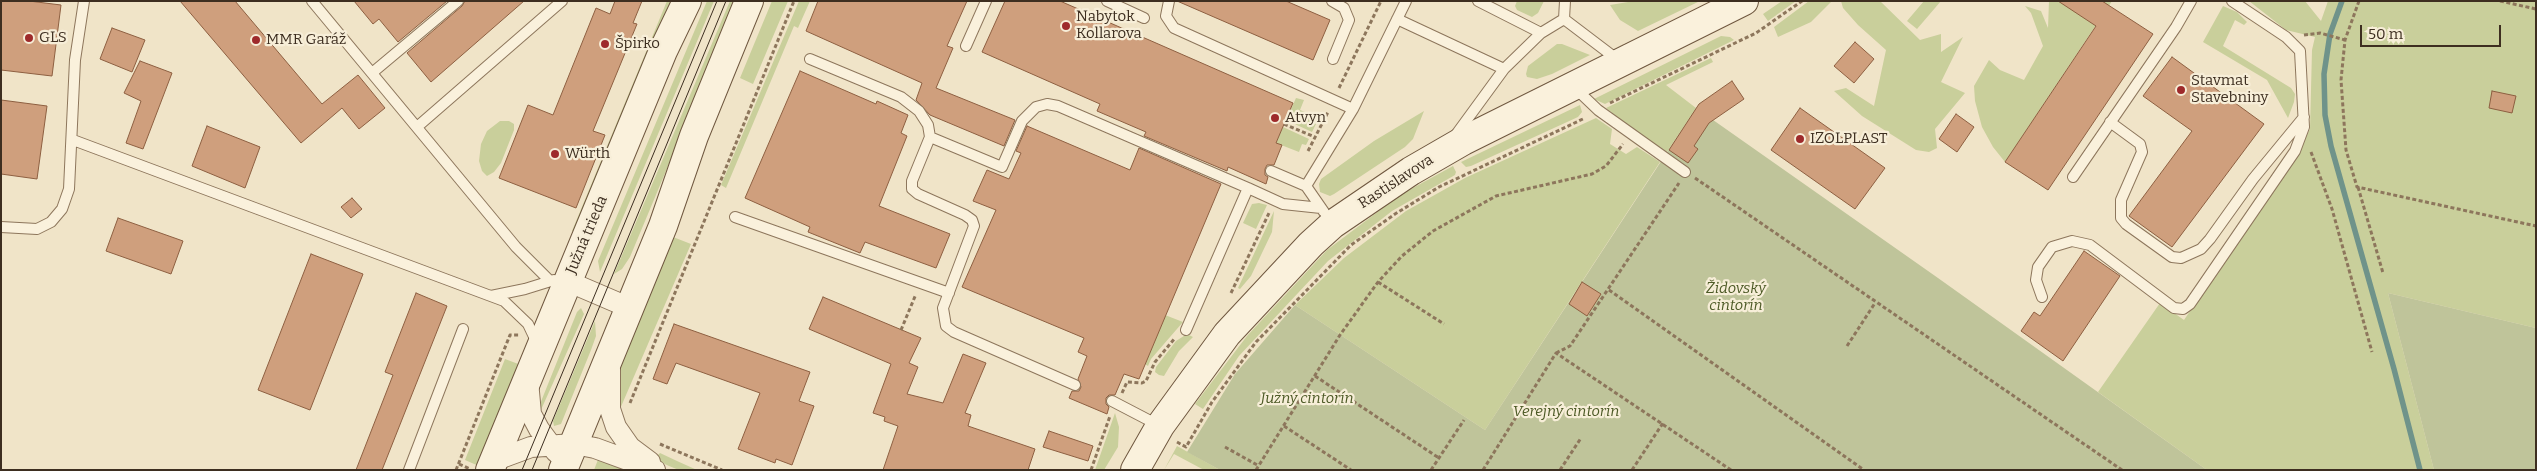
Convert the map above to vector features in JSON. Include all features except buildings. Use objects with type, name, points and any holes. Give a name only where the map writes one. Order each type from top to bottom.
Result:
[{"type":"street","name":"Južná trieda","points":[[485,467],[540,348],[558,280],[687,1]]},
{"type":"street","points":[[565,458],[630,308],[663,226],[694,136],[749,1]]},
{"type":"street","name":"Rastislavova","points":[[1135,470],[1166,438],[1194,377],[1228,334],[1312,244],[1327,216],[1372,196],[1444,152],[1573,85],[1744,1]]},
{"type":"street","points":[[558,280],[630,308]]},
{"type":"street","points":[[611,355],[608,394],[616,427],[630,447],[662,470]]},
{"type":"street","points":[[528,377],[528,396],[531,414],[565,458]]},
{"type":"street","points":[[485,467],[510,454],[565,458],[595,448],[655,470]]},
{"type":"lane","points":[[1,227],[37,229],[51,222],[62,209],[69,189],[73,140],[75,60],[84,1]]},
{"type":"lane","points":[[312,1],[516,247],[558,280]]},
{"type":"lane","points":[[372,73],[458,1]]},
{"type":"lane","points":[[417,127],[562,1]]},
{"type":"lane","points":[[966,46],[986,1]]},
{"type":"lane","points":[[1107,1],[1144,18]]},
{"type":"lane","points":[[1169,1],[1166,16],[1174,28],[1353,109]]},
{"type":"lane","points":[[1332,1],[1344,8],[1349,20],[1333,59]]},
{"type":"lane","points":[[1306,186],[1353,109],[1406,1]]},
{"type":"lane","points":[[1478,1],[1541,33]]},
{"type":"lane","points":[[1564,19],[1565,1]]},
{"type":"lane","points":[[2073,177],[2176,27],[2191,1]]},
{"type":"lane","points":[[2042,297],[2036,280],[2038,268],[2052,247],[2072,241],[2090,246],[2174,308],[2183,308],[2190,304],[2295,151],[2303,132],[2304,117],[2300,51],[2286,37],[2232,1]]},
{"type":"lane","points":[[1397,19],[1504,70]]},
{"type":"lane","points":[[1444,152],[1504,70],[1541,33],[1564,19]]},
{"type":"lane","points":[[1564,19],[1621,62]]},
{"type":"lane","points":[[810,59],[901,97],[919,111],[928,126],[930,137],[912,181],[912,188],[918,194],[965,215],[972,220],[974,226],[943,308],[942,317],[946,326],[954,332],[1075,385]]},
{"type":"lane","points":[[1573,85],[1598,110],[1686,172]]},
{"type":"lane","points":[[930,137],[1002,167],[1022,121],[1036,106],[1047,104],[1058,106],[1284,204],[1327,216]]},
{"type":"lane","points":[[2110,122],[2140,144],[2142,152],[2121,200],[2121,218],[2126,224],[2172,258],[2181,258],[2192,254],[2206,244],[2258,172],[2304,117]]},
{"type":"lane","points":[[73,140],[504,301],[518,312],[528,324],[540,348]]},
{"type":"lane","points":[[1271,171],[1306,186],[1327,216]]},
{"type":"lane","points":[[1186,330],[1248,188]]},
{"type":"lane","points":[[735,217],[949,293]]},
{"type":"lane","points":[[491,296],[558,280]]},
{"type":"lane","points":[[409,470],[463,329]]},
{"type":"lane","points":[[1112,401],[1166,438]]},
{"type":"path","points":[[630,409],[632,395],[794,1]]},
{"type":"path","points":[[1166,438],[1186,447],[1212,402],[1256,342],[1351,246],[1394,214],[1439,187],[1756,33],[1802,1]]},
{"type":"path","points":[[2359,1],[2345,40],[2341,80],[2346,150],[2383,273]]},
{"type":"path","points":[[2500,1],[2536,9]]},
{"type":"path","points":[[2320,34],[2345,40]]},
{"type":"path","points":[[1284,124],[1315,137]]},
{"type":"path","points":[[2303,132],[2332,209],[2372,352]]},
{"type":"path","points":[[1256,470],[1340,335],[1378,282],[1402,256],[1433,231],[1476,205],[1496,196],[1522,188],[1592,174],[1606,166],[1631,133]]},
{"type":"path","points":[[1483,470],[1556,353],[1570,346],[1686,172],[1875,303],[2122,470]]},
{"type":"path","points":[[2357,186],[2536,226]]},
{"type":"path","points":[[1378,282],[1444,324]]},
{"type":"path","points":[[901,330],[920,283]]},
{"type":"path","points":[[1609,290],[1864,470]]},
{"type":"path","points":[[1847,346],[1875,303]]},
{"type":"path","points":[[1556,353],[1731,470]]},
{"type":"path","points":[[1315,376],[1439,458]]},
{"type":"path","points":[[1431,470],[1464,420]]},
{"type":"path","points":[[1633,470],[1663,423]]},
{"type":"path","points":[[1284,426],[1351,470]]},
{"type":"path","points":[[1560,470],[1581,438]]},
{"type":"path","points":[[656,440],[674,450],[722,470]]},
{"type":"path","points":[[1225,447],[1259,466]]},
{"type":"path","points":[[458,464],[485,467]]},
{"type":"green space","points":[[667,1],[675,1],[576,232],[572,231]]},
{"type":"green space","points":[[707,1],[714,1],[600,272],[598,261]]},
{"type":"green space","points":[[730,1],[737,1],[630,257],[622,269],[614,274]]},
{"type":"green space","points":[[772,1],[788,1],[753,84],[740,78]]},
{"type":"green space","points":[[799,1],[810,1],[798,28],[794,26],[726,188],[721,185]]},
{"type":"green space","points":[[1517,1],[1544,1],[1538,13],[1532,17],[1517,10],[1515,6]]},
{"type":"green space","points":[[1634,1],[1700,1],[1638,31],[1620,20],[1610,5]]},
{"type":"green space","points":[[1782,1],[1796,1],[1768,21],[1763,14]]},
{"type":"green space","points":[[1809,1],[1832,1],[1811,22],[1778,37],[1774,27]]},
{"type":"green space","points":[[1841,1],[1880,1],[1920,40],[1941,34],[1941,52],[1963,37],[1941,82],[1965,93],[1935,129],[1937,148],[1929,152],[1916,150],[1862,116],[1834,91],[1846,88],[1874,106],[1886,50],[1858,25],[1843,8]]},
{"type":"green space","points":[[1924,1],[1941,1],[1917,29],[1907,21]]},
{"type":"green space","points":[[2049,1],[2112,1],[2005,162],[1993,147],[1982,127],[1975,101],[1974,86],[1989,60],[2000,70],[2024,80],[2043,46],[2031,13],[2025,6],[2041,11],[2048,28]]},
{"type":"green space","points":[[2249,1],[2305,1],[2321,21],[2328,1],[2536,1],[2536,328],[2388,293],[2434,470],[2207,470],[2098,392],[2160,303],[2184,320],[2296,155],[2310,129],[2312,50],[2315,37],[2286,30]]},
{"type":"green space","points":[[2223,6],[2237,12],[2247,22],[2244,25],[2235,20],[2223,46],[2291,88],[2295,94],[2288,118],[2267,80],[2203,42]]},
{"type":"green space","points":[[1721,36],[1730,37],[1734,40],[1605,104],[1594,99]]},
{"type":"green space","points":[[1557,44],[1562,44],[1590,55],[1552,74],[1537,79],[1527,77],[1528,66]]},
{"type":"green space","points":[[1711,58],[1713,62],[1666,85],[1696,108],[1665,155],[1606,108]]},
{"type":"green space","points":[[1296,98],[1304,100],[1300,110],[1319,118],[1312,132],[1286,120]]},
{"type":"green space","points":[[1580,105],[1582,112],[1578,117],[1471,166],[1466,167],[1461,162]]},
{"type":"green space","name":"Židovský cintorín","points":[[1696,108],[2207,470],[1220,470],[1187,452],[1235,374],[1295,305],[1485,430]]},
{"type":"green space","points":[[1424,111],[1413,139],[1405,147],[1334,194],[1330,196],[1320,192],[1319,184],[1321,179],[1374,141]]},
{"type":"green space","points":[[1596,118],[1612,129],[1610,144],[1626,154],[1637,147],[1660,162],[1485,430],[1295,305],[1344,258],[1406,211],[1465,178]]},
{"type":"green space","points":[[500,121],[509,121],[514,124],[514,130],[501,163],[494,172],[487,176],[482,171],[479,161],[481,144],[487,131]]},
{"type":"green space","points":[[1283,127],[1309,139],[1306,145],[1302,144],[1299,152],[1276,143]]},
{"type":"green space","points":[[1453,166],[1456,172],[1455,175],[1392,211],[1328,261],[1239,356],[1203,409],[1195,404],[1247,336],[1327,250],[1400,195]]},
{"type":"green space","points":[[1252,204],[1267,205],[1256,229],[1243,223]]},
{"type":"green space","points":[[1274,211],[1272,232],[1251,276],[1240,289],[1238,288]]},
{"type":"green space","points":[[673,237],[691,244],[620,409],[618,376],[623,358]]},
{"type":"green space","points":[[2388,293],[2536,328],[2536,470],[2434,470]]},
{"type":"green space","points":[[581,308],[584,314],[540,412],[540,404],[577,312]]},
{"type":"green space","points":[[1165,315],[1183,322],[1151,359],[1148,366],[1145,364]]},
{"type":"green space","points":[[595,321],[596,336],[591,350],[561,424],[554,426],[553,421]]},
{"type":"green space","points":[[1187,334],[1193,337],[1179,351],[1164,376],[1155,372],[1156,367],[1176,341]]},
{"type":"green space","points":[[505,359],[521,365],[481,467],[465,460]]},
{"type":"green space","points":[[1115,413],[1119,427],[1118,447],[1104,470],[1095,470]]},
{"type":"green space","points":[[1177,446],[1220,470],[1204,470],[1174,454],[1164,470]]},
{"type":"green space","points":[[660,453],[697,470],[679,470],[654,459]]},
{"type":"green space","points":[[599,457],[632,470],[594,470]]},
{"type":"waterway","points":[[2342,1],[2330,34],[2324,74],[2325,115],[2331,146],[2394,369],[2420,470]]},
{"type":"tram line","points":[[522,470],[717,1]]},
{"type":"tram line","points":[[532,470],[726,1]]},
{"type":"place","name":"Nabytok Kollarova","points":[[1066,26]]},
{"type":"place","name":"GLS","points":[[29,38]]},
{"type":"place","name":"MMR Garáž","points":[[256,40]]},
{"type":"place","name":"Špirko","points":[[605,44]]},
{"type":"place","name":"Stavmat Stavebniny","points":[[2181,90]]},
{"type":"place","name":"Atvyn","points":[[1275,118]]},
{"type":"place","name":"IZOLPLAST","points":[[1800,139]]},
{"type":"place","name":"Würth","points":[[555,154]]},
{"type":"park label","name":"Južný cintorín","points":[[1307,399]]},
{"type":"park label","name":"Verejný cintorín","points":[[1566,412]]}]
